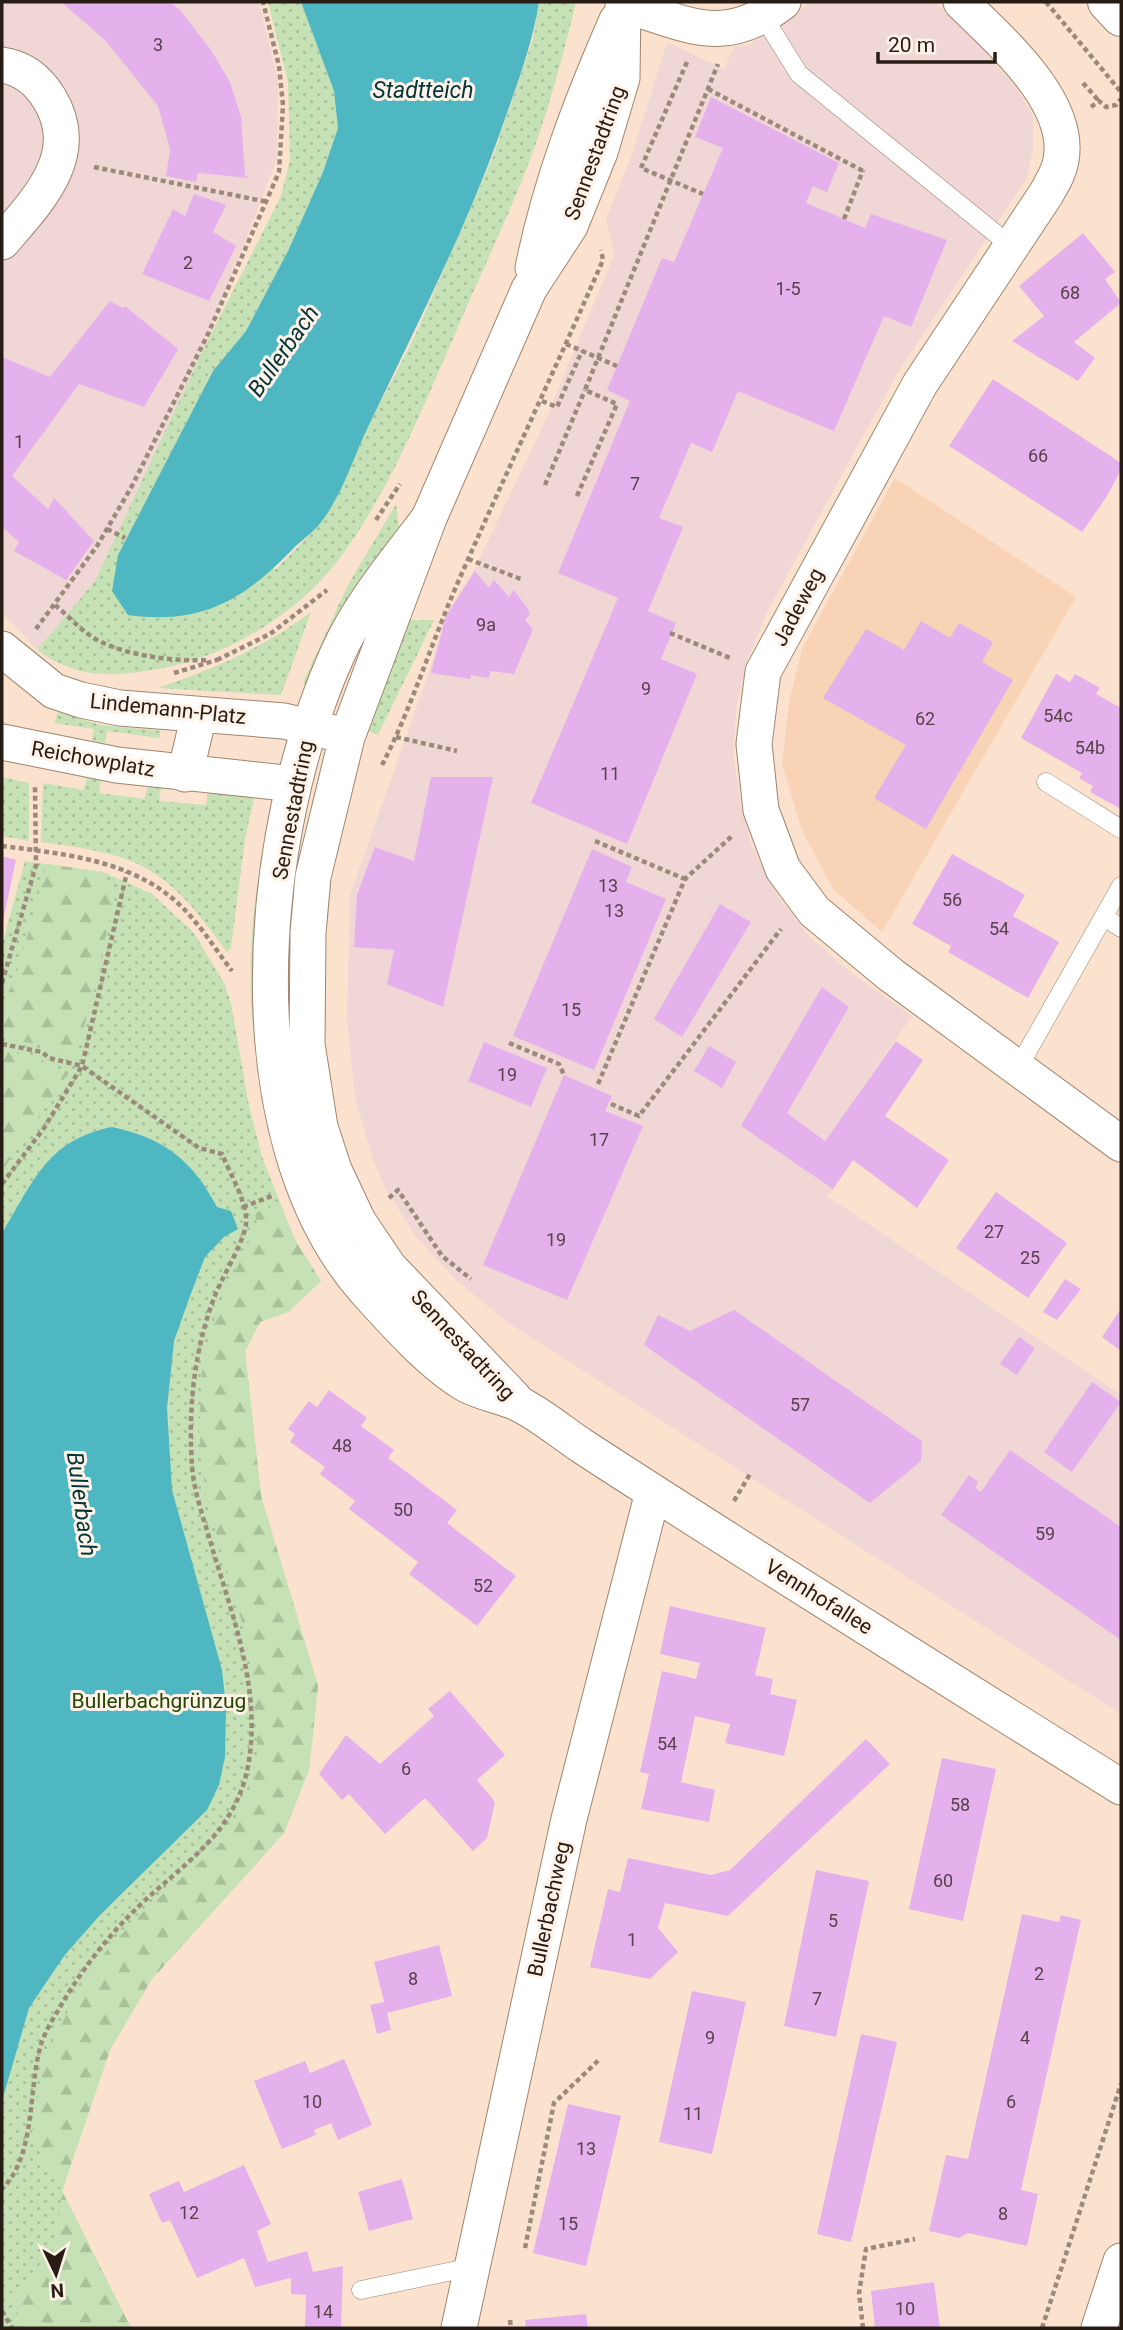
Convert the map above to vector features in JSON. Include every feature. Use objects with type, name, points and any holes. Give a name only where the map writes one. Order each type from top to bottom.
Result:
[{"type":"main road","points":[[1107,2],[1121,17]]},
{"type":"street","name":"Jadeweg","points":[[961,2],[1015,56],[1049,103],[1061,134],[1061,160],[1056,177],[920,384],[763,672],[754,744],[761,810],[783,869],[814,911],[891,975],[1121,1144]]},
{"type":"street","points":[[624,4],[708,31],[736,28],[773,9]]},
{"type":"street","name":"Sennestadtring","points":[[519,1404],[390,1267],[358,1221],[334,1170],[320,1127],[307,1044],[308,933],[313,877],[347,737],[429,518],[529,289],[570,226],[600,152],[622,78],[624,4]]},
{"type":"street","points":[[2,65],[33,77],[51,101],[61,134],[59,160],[42,195],[2,242]]},
{"type":"street","name":"Sennestadtring","points":[[429,518],[350,629],[310,726],[294,783],[279,871],[271,996],[278,1093],[304,1184],[330,1239],[361,1286],[413,1341],[467,1384],[519,1404]]},
{"type":"street","name":"Lindemann-Platz","points":[[16,642],[30,675],[63,694],[120,708],[284,721],[347,737]]},
{"type":"street","name":"Reichowplatz","points":[[185,774],[199,715]]},
{"type":"street","name":"Reichowplatz","points":[[2,742],[40,751],[185,774],[294,783]]},
{"type":"street","name":"Vennhofallee","points":[[519,1404],[653,1492],[1121,1787]]},
{"type":"street","name":"Bullerbachweg","points":[[459,2328],[569,1819],[653,1492]]},
{"type":"street","points":[[1099,2328],[1116,2296],[1121,2261]]},
{"type":"lane","points":[[773,9],[799,74],[1011,246]]},
{"type":"lane","points":[[1046,782],[1121,829]]},
{"type":"lane","points":[[1018,1068],[1121,886]]},
{"type":"lane","points":[[1104,917],[1121,928]]},
{"type":"lane","points":[[361,2290],[472,2267]]},
{"type":"path","points":[[16,642],[55,605],[107,529],[132,486],[208,334],[268,202],[279,172],[283,105],[279,66],[263,2]]},
{"type":"path","points":[[1046,2],[1121,92]]},
{"type":"path","points":[[659,15],[692,50],[642,168],[703,194]]},
{"type":"path","points":[[545,485],[718,63]]},
{"type":"path","points":[[708,89],[863,171]]},
{"type":"path","points":[[844,219],[878,137]]},
{"type":"path","points":[[59,160],[268,202]]},
{"type":"path","points":[[457,751],[396,737],[426,656],[468,559],[542,401],[603,260],[598,238]]},
{"type":"path","points":[[566,344],[617,366]]},
{"type":"path","points":[[542,401],[557,407],[582,351]]},
{"type":"path","points":[[576,496],[617,404],[585,390]]},
{"type":"path","points":[[369,531],[404,475]]},
{"type":"path","points":[[107,529],[125,538]]},
{"type":"path","points":[[468,559],[521,579]]},
{"type":"path","points":[[55,605],[89,635],[107,643],[148,656],[192,661],[217,660],[270,634],[333,586],[329,598]]},
{"type":"path","points":[[670,633],[763,672]]},
{"type":"path","points":[[2,983],[36,865],[35,775],[40,751]]},
{"type":"path","points":[[598,1084],[685,879],[761,810]]},
{"type":"path","points":[[595,841],[685,879]]},
{"type":"path","points":[[2,846],[102,862],[127,872],[168,895],[184,909],[235,974]]},
{"type":"path","points":[[2,1184],[44,1128],[82,1066],[127,872]]},
{"type":"path","points":[[611,1104],[639,1116],[804,898]]},
{"type":"path","points":[[509,1043],[559,1064],[564,1075]]},
{"type":"path","points":[[2,1044],[42,1052],[49,1058],[82,1066],[199,1148],[222,1154],[243,1207],[246,1225],[214,1298],[193,1376],[192,1469],[202,1513],[235,1621],[246,1673],[252,1728],[244,1781],[227,1821],[200,1854],[137,1908],[94,1953],[62,2004],[41,2044],[21,2157],[2,2189]]},
{"type":"path","points":[[380,1207],[398,1190],[442,1256],[471,1279]]},
{"type":"path","points":[[243,1207],[276,1194]]},
{"type":"path","points":[[457,1283],[464,1273]]},
{"type":"path","points":[[738,1493],[751,1474]]},
{"type":"path","points":[[525,2248],[554,2103],[600,2059]]},
{"type":"path","points":[[1042,2328],[1121,2084]]},
{"type":"path","points":[[863,2328],[859,2293],[866,2249],[915,2239]]},
{"type":"path","points":[[2,2311],[12,2328]]},
{"type":"path","points":[[510,2320],[511,2328]]},
{"type":"shaded area","points":[[2,2],[259,2],[278,79],[277,159],[203,350],[95,581],[37,650],[2,613]]},
{"type":"shaded area","points":[[810,2],[934,2],[969,33],[1015,86],[1033,116],[1033,149],[1027,178],[897,374],[768,610],[749,656],[737,704],[733,752],[741,806],[752,847],[777,895],[808,935],[844,967],[912,1016],[825,1141],[833,1189],[827,1196],[1121,1395],[1121,1714],[507,1322],[457,1281],[416,1237],[387,1191],[373,1160],[355,1098],[347,1018],[350,895],[429,672],[445,616],[474,570],[543,426],[614,255],[606,219],[631,157],[667,42],[724,69],[734,47],[746,46],[786,24]]},
{"type":"shaded area","points":[[895,478],[1076,597],[882,932],[834,890],[802,831],[782,763],[789,703],[802,649]]},
{"type":"green space","points":[[268,2],[301,2],[334,91],[338,128],[323,172],[288,251],[246,331],[213,371],[118,555],[276,569],[317,527],[334,502],[367,428],[414,338],[492,159],[533,39],[539,2],[576,2],[540,131],[506,219],[388,481],[355,537],[336,563],[319,583],[278,617],[256,632],[208,655],[140,672],[109,674],[81,671],[37,650],[95,581],[203,350],[281,196],[290,160],[288,82]]},
{"type":"green space","points":[[396,504],[399,527],[361,588],[312,686],[305,686],[304,680],[349,583]]},
{"type":"green space","points":[[311,612],[281,695],[157,688],[237,656],[275,636]]},
{"type":"green space","points":[[406,620],[434,620],[378,735],[366,730]]},
{"type":"green space","points":[[58,712],[101,725],[161,731],[159,738],[107,731],[105,743],[92,741],[94,729],[54,723]]},
{"type":"green space","points":[[2,777],[29,783],[29,841],[2,836]]},
{"type":"green space","points":[[87,778],[101,780],[99,793],[144,799],[148,786],[161,788],[159,801],[206,805],[208,792],[255,794],[245,839],[231,948],[227,952],[187,901],[150,870],[105,853],[41,842],[43,783],[83,790]]},
{"type":"green space","points":[[272,808],[263,1065],[258,1066],[251,1001],[252,936],[259,872]]},
{"type":"green space","name":"Bullerbachgrünzug","points":[[25,861],[103,872],[152,894],[194,933],[225,985],[231,1003],[249,1106],[262,1157],[295,1240],[321,1281],[288,1312],[260,1322],[245,1351],[261,1496],[318,1686],[309,1770],[284,1833],[152,1979],[110,2050],[62,2191],[131,2328],[2,2328],[2,945]]},
{"type":"green space","points":[[47,864],[103,872],[114,898],[90,1008],[74,1058],[53,1053],[42,1045],[2,1038],[2,1011],[20,963]]},
{"type":"green space","points":[[2,1051],[41,1057],[45,1064],[69,1072],[2,1171]]},
{"type":"green space","points":[[280,1204],[295,1240],[321,1281],[288,1312],[260,1322],[245,1351],[261,1496],[318,1686],[309,1770],[284,1833],[152,1979],[133,2010],[110,2050],[62,2191],[31,2137],[45,2057],[84,1980],[108,1949],[145,1910],[223,1842],[249,1792],[258,1753],[252,1669],[243,1626],[206,1497],[199,1433],[202,1370],[216,1314],[257,1224],[255,1213]]},
{"type":"green space","points":[[62,2191],[131,2328],[25,2328],[8,2295],[22,2286],[56,2244]]},
{"type":"water","name":"Stadtteich","points":[[301,2],[539,2],[521,72],[477,194],[340,491],[326,515],[273,569],[255,584],[218,606],[177,616],[128,615],[112,591],[118,555],[213,371],[246,331],[288,251],[323,172],[338,128],[334,91]]},
{"type":"water","name":"Bullerbach","points":[[112,1127],[147,1138],[175,1154],[197,1176],[217,1207],[231,1211],[238,1229],[224,1237],[205,1257],[174,1341],[167,1408],[172,1490],[222,1670],[226,1707],[225,1757],[219,1785],[207,1810],[100,1915],[64,1956],[29,2008],[2,2101],[2,1233],[34,1180],[57,1153],[90,1133]]},
{"type":"building","points":[[61,2],[170,2],[180,10],[211,50],[230,82],[241,117],[245,175],[249,178],[198,173],[196,182],[166,176],[170,149],[158,106],[105,40]]},
{"type":"building","points":[[711,97],[839,163],[827,192],[813,186],[806,203],[865,228],[871,214],[947,240],[911,327],[884,316],[834,431],[738,391],[712,452],[691,443],[659,518],[683,527],[648,611],[676,623],[661,659],[697,674],[627,844],[531,803],[618,598],[558,573],[630,401],[607,390],[662,258],[674,262],[723,148],[695,137]]},
{"type":"building","points":[[194,194],[226,205],[213,232],[236,246],[209,301],[142,274],[173,209],[185,216]]},
{"type":"building","points":[[1083,233],[1115,272],[1105,279],[1121,303],[1074,342],[1095,358],[1078,381],[1012,341],[1044,316],[1019,286]]},
{"type":"building","points":[[110,301],[123,308],[125,306],[178,349],[144,407],[79,384],[12,476],[48,509],[54,498],[94,541],[66,580],[14,551],[19,542],[2,527],[2,357],[50,377]]},
{"type":"building","points":[[993,379],[1121,463],[1121,470],[1107,496],[1082,532],[949,446]]},
{"type":"building","points":[[475,571],[489,588],[494,580],[509,597],[514,590],[530,614],[525,620],[533,629],[514,674],[490,671],[489,678],[471,675],[470,679],[431,673],[446,616]]},
{"type":"building","points":[[921,621],[950,638],[959,623],[993,642],[982,662],[1013,680],[926,829],[874,798],[906,745],[823,698],[866,629],[904,650]]},
{"type":"building","points":[[1056,674],[1070,682],[1075,674],[1100,688],[1096,694],[1121,708],[1121,809],[1090,792],[1093,786],[1079,778],[1082,773],[1021,738]]},
{"type":"building","points":[[431,777],[493,777],[443,1007],[387,984],[394,950],[354,947],[357,895],[375,847],[414,861]]},
{"type":"building","points":[[592,849],[632,867],[626,882],[666,899],[594,1070],[513,1036]]},
{"type":"building","points":[[952,854],[1025,895],[1013,916],[1059,942],[1028,998],[948,952],[951,946],[912,924]]},
{"type":"building","points":[[2,856],[16,860],[3,921],[2,920]]},
{"type":"building","points":[[720,904],[751,922],[682,1037],[654,1019]]},
{"type":"building","points":[[822,987],[849,1007],[787,1113],[825,1141],[896,1041],[923,1060],[885,1116],[949,1160],[917,1208],[853,1160],[833,1189],[741,1126]]},
{"type":"building","points":[[484,1042],[547,1068],[531,1107],[468,1081]]},
{"type":"building","points":[[709,1046],[736,1062],[722,1088],[694,1071]]},
{"type":"building","points":[[564,1075],[612,1096],[605,1111],[643,1126],[567,1300],[483,1265]]},
{"type":"building","points":[[996,1192],[1067,1243],[1028,1298],[956,1248]]},
{"type":"building","points":[[1065,1279],[1081,1289],[1057,1320],[1043,1312]]},
{"type":"building","points":[[1121,1309],[1121,1351],[1102,1337]]},
{"type":"building","points":[[734,1310],[922,1441],[921,1461],[870,1503],[644,1345],[658,1315],[690,1331]]},
{"type":"building","points":[[1019,1337],[1035,1348],[1017,1375],[1000,1364]]},
{"type":"building","points":[[1092,1382],[1121,1402],[1072,1472],[1044,1452]]},
{"type":"building","points":[[329,1390],[367,1418],[361,1426],[394,1450],[388,1458],[457,1510],[447,1523],[516,1576],[477,1626],[409,1574],[418,1562],[349,1509],[355,1501],[320,1474],[325,1467],[290,1442],[295,1434],[288,1429],[309,1401],[317,1407]]},
{"type":"building","points":[[1010,1450],[1121,1527],[1121,1640],[941,1515],[969,1475],[978,1482],[975,1488],[981,1492]]},
{"type":"building","points":[[670,1606],[766,1628],[755,1675],[773,1679],[770,1694],[797,1700],[784,1756],[725,1743],[730,1724],[695,1716],[681,1782],[715,1790],[709,1822],[641,1809],[649,1774],[640,1772],[662,1671],[696,1679],[700,1663],[660,1654]]},
{"type":"building","points":[[450,1691],[505,1755],[477,1780],[495,1802],[487,1838],[473,1851],[425,1798],[385,1834],[349,1794],[342,1800],[319,1774],[346,1735],[380,1764],[434,1716],[428,1709]]},
{"type":"building","points":[[866,1739],[890,1764],[728,1916],[665,1903],[658,1928],[678,1952],[650,1979],[590,1967],[608,1889],[620,1892],[628,1858],[711,1875],[730,1870]]},
{"type":"building","points":[[942,1758],[996,1769],[963,1921],[909,1909]]},
{"type":"building","points":[[816,1870],[869,1881],[836,2037],[784,2026]]},
{"type":"building","points":[[1022,1914],[1059,1922],[1061,1915],[1081,1920],[1021,2190],[1038,2194],[1027,2246],[968,2233],[959,2238],[929,2231],[946,2155],[968,2159]]},
{"type":"building","points":[[439,1945],[452,1996],[387,2013],[391,2030],[377,2034],[370,2005],[384,2002],[374,1962]]},
{"type":"building","points":[[692,1991],[746,2002],[712,2154],[659,2142]]},
{"type":"building","points":[[861,2034],[897,2042],[851,2242],[817,2234]]},
{"type":"building","points":[[344,2059],[372,2125],[338,2140],[331,2123],[314,2130],[316,2135],[282,2149],[254,2081],[305,2061],[310,2073]]},
{"type":"building","points":[[568,2104],[621,2116],[586,2266],[533,2253]]},
{"type":"building","points":[[244,2165],[271,2224],[257,2231],[268,2262],[307,2251],[313,2272],[343,2266],[341,2328],[305,2328],[306,2295],[291,2294],[291,2278],[255,2287],[244,2258],[197,2278],[170,2220],[162,2223],[149,2194],[179,2181],[184,2192]]},
{"type":"building","points":[[402,2179],[413,2219],[369,2231],[358,2192]]},
{"type":"building","points":[[934,2282],[940,2328],[875,2328],[871,2291]]},
{"type":"building","points":[[586,2314],[588,2328],[526,2328],[525,2320]]}]
